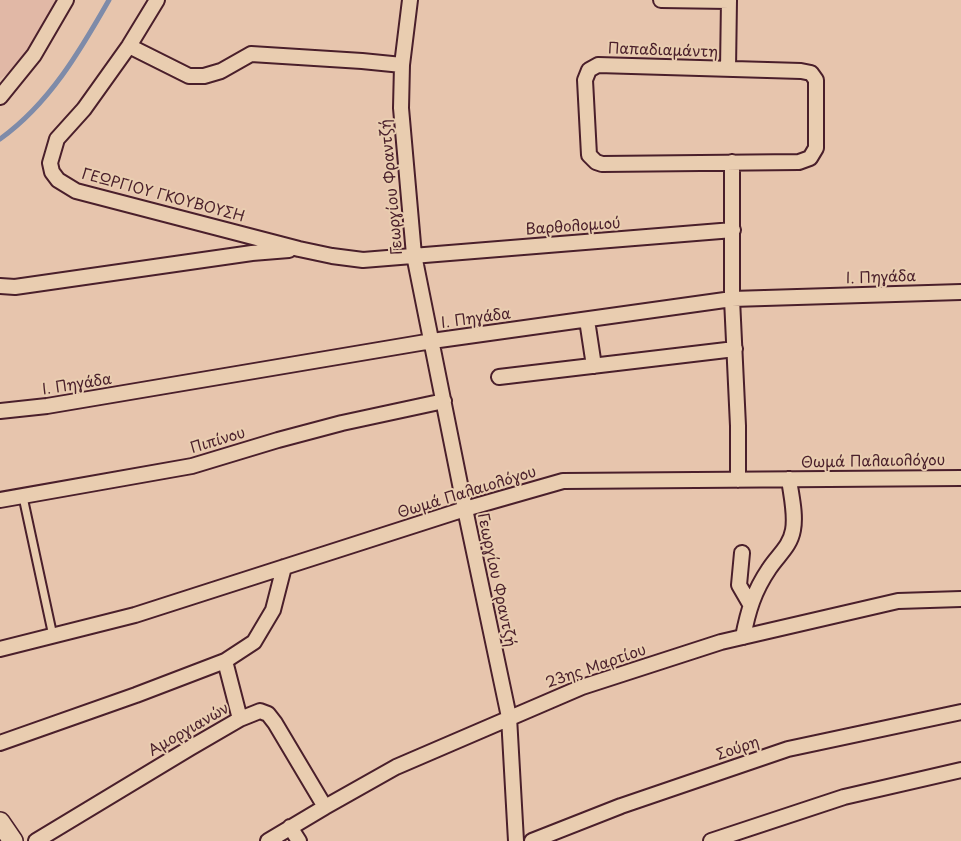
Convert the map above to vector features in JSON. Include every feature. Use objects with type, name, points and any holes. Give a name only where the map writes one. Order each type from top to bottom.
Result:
[{"type":"main road","points":[[0,822],[13,841]]},
{"type":"street","points":[[0,97],[34,55],[66,0]]},
{"type":"street","name":"ΓΕΩΡΓΙΟΥ ΓΚΟΥΒΟΥΣΗ","points":[[157,0],[129,46],[84,109],[58,139],[50,164],[52,172],[58,180],[76,191],[332,256],[363,260],[414,255]]},
{"type":"street","name":"Γεωργίου Φραντζή","points":[[410,0],[402,65],[401,108],[414,255],[509,717],[516,841]]},
{"type":"street","points":[[661,0],[729,1]]},
{"type":"street","name":"Παπαδιαμάντη","points":[[728,69],[729,1]]},
{"type":"street","points":[[129,46],[189,76],[204,76],[221,71],[251,54],[402,65]]},
{"type":"street","name":"Παπαδιαμάντη","points":[[598,65],[801,71],[811,73],[816,80],[816,148],[810,158],[800,162],[732,162],[602,164],[596,162],[589,155],[585,80],[589,70],[598,65]]},
{"type":"street","points":[[732,162],[732,299],[738,426],[738,480]]},
{"type":"street","name":"Βαρθολομιού","points":[[414,255],[733,230]]},
{"type":"street","points":[[0,286],[15,287],[299,248]]},
{"type":"street","name":"Ι. Πηγάδα","points":[[0,411],[48,406],[432,341],[732,299],[961,292]]},
{"type":"street","points":[[587,320],[594,366]]},
{"type":"street","points":[[499,377],[734,349]]},
{"type":"street","name":"Πιπίνου","points":[[0,500],[192,466],[287,437],[444,401]]},
{"type":"street","name":"Θωμά Παλαιολόγου","points":[[0,649],[135,615],[465,509],[563,481],[961,478]]},
{"type":"street","points":[[743,637],[750,604],[769,568],[785,550],[793,530],[794,514],[788,479]]},
{"type":"street","points":[[742,553],[739,585],[750,604]]},
{"type":"street","points":[[0,743],[136,696],[225,661],[254,642],[274,610],[284,567]]},
{"type":"street","name":"23ης Μαρτίου","points":[[268,841],[396,767],[582,687],[720,642],[898,601],[961,599]]},
{"type":"street","points":[[225,661],[240,719]]},
{"type":"street","name":"Αμοργιανών","points":[[36,841],[240,719],[260,711],[268,714],[275,723],[325,807]]},
{"type":"street","name":"Σούρη","points":[[532,841],[621,806],[788,749],[961,712]]},
{"type":"street","points":[[711,841],[844,797],[961,770]]},
{"type":"street","points":[[290,827],[299,841]]},
{"type":"lane","points":[[23,497],[53,636]]},
{"type":"shaded area","points":[[0,0],[56,0],[22,63],[0,79]]},
{"type":"waterway","points":[[0,139],[34,110],[62,76],[109,0]]}]
